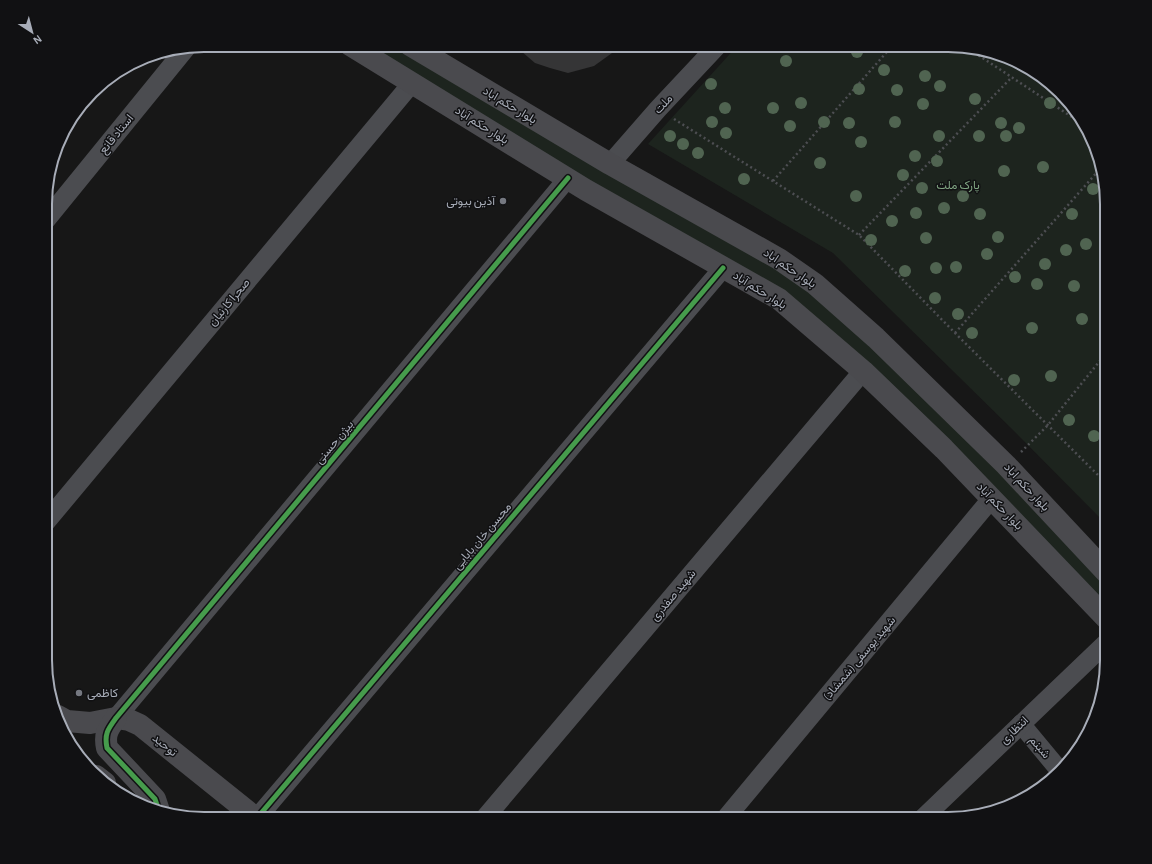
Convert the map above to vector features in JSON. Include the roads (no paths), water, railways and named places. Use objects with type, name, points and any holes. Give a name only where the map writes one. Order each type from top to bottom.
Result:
[{"type":"main road","name":"بلوار حکم آباد","points":[[361,52],[568,178],[779,299],[863,371],[944,449],[1100,612]]},
{"type":"main road","name":"بلوار حکم اباد","points":[[422,52],[610,164],[779,259],[815,284],[876,338],[1006,465],[1100,565]]},
{"type":"main road","name":"توحید","points":[[65,720],[90,723],[116,718],[129,720],[140,725],[249,812]]},
{"type":"main road","points":[[116,718],[109,728],[105,738],[107,748],[155,799],[157,805]]},
{"type":"street","name":"ملت","points":[[610,164],[658,109],[711,52]]},
{"type":"street","name":"استاد قانع","points":[[52,213],[182,53]]},
{"type":"street","name":"صحرا کارنیان","points":[[52,515],[412,83]]},
{"type":"street","name":"بیژن حسنی","points":[[116,718],[568,178]]},
{"type":"street","name":"محسن خان بابایی","points":[[262,812],[723,268]]},
{"type":"street","name":"شهید صفدری","points":[[490,812],[863,371]]},
{"type":"street","name":"شهید یوسفی (شمشاد)","points":[[731,812],[992,498]]},
{"type":"street","name":"انتظاری","points":[[929,812],[1100,649]]},
{"type":"street","name":"شبنم","points":[[1021,724],[1056,766]]},
{"type":"place","name":"آذین بیوتی","points":[[503,201]]},
{"type":"place","name":"کاظمی","points":[[79,693]]},
{"type":"park label","name":"پارک ملت","points":[[958,185]]}]
